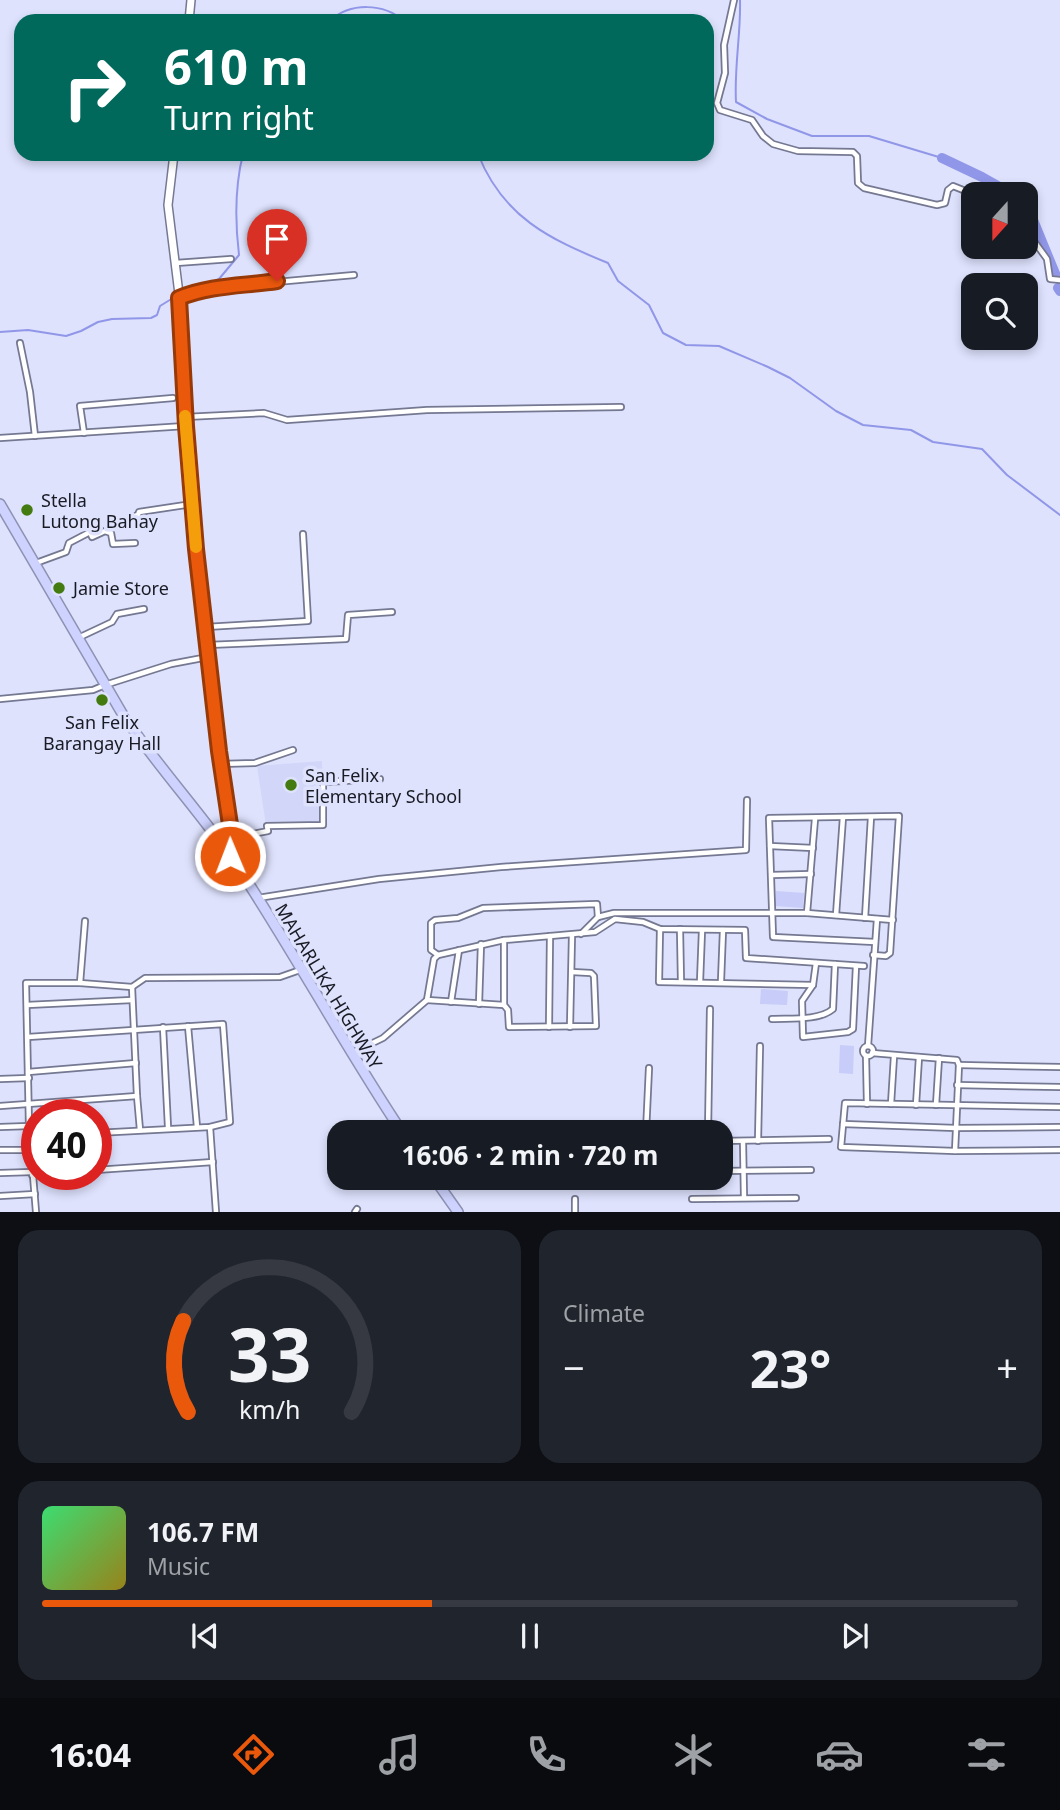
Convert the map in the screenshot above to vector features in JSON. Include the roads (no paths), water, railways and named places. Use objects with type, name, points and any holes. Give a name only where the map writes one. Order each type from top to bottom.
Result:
[{"type":"highway","name":"MAHARLIKA HIGHWAY","points":[[0,504],[104,685],[143,745],[230,856],[394,1120]]},
{"type":"highway","points":[[442,1190],[458,1212]]},
{"type":"street","points":[[734,0],[724,45],[724,73],[717,103],[720,110],[752,120],[773,144],[798,151],[853,152],[857,156],[858,183],[864,188],[937,205],[945,203],[948,190],[953,186],[961,189]]},
{"type":"street","points":[[173,161],[168,205],[179,298],[185,422],[220,764],[232,838],[230,856]]},
{"type":"street","points":[[1038,247],[1047,259],[1051,279],[1060,280]]},
{"type":"street","points":[[175,263],[231,259]]},
{"type":"street","points":[[179,298],[208,288],[354,275]]},
{"type":"street","points":[[20,343],[35,436]]},
{"type":"street","points":[[84,433],[80,406],[173,398]]},
{"type":"street","points":[[0,438],[84,433],[264,413],[287,419],[427,410],[621,407]]},
{"type":"street","points":[[131,517],[139,512],[192,504]]},
{"type":"street","points":[[36,563],[66,552],[69,542],[90,532],[92,537],[105,531],[111,533],[113,544],[135,543]]},
{"type":"street","points":[[205,627],[308,621],[303,534]]},
{"type":"street","points":[[78,638],[112,622],[117,614],[144,609]]},
{"type":"street","points":[[208,645],[346,639],[348,615],[392,612]]},
{"type":"street","points":[[0,699],[93,690],[171,664],[208,657]]},
{"type":"street","points":[[220,764],[255,763],[293,750]]},
{"type":"street","points":[[232,838],[268,831],[267,826],[323,825],[323,782],[380,779]]},
{"type":"street","points":[[257,898],[379,879],[501,867],[746,850],[747,800]]},
{"type":"street","points":[[873,954],[886,956],[890,953],[899,816],[769,818],[773,937],[875,942]]},
{"type":"street","points":[[836,915],[843,817]]},
{"type":"street","points":[[865,918],[871,817]]},
{"type":"street","points":[[807,913],[815,819]]},
{"type":"street","points":[[770,846],[813,848]]},
{"type":"street","points":[[772,875],[811,874]]},
{"type":"street","points":[[438,955],[430,950],[431,923],[435,920],[458,918],[483,908],[597,904],[598,916]]},
{"type":"street","points":[[580,934],[598,916],[614,913],[807,913],[893,920]]},
{"type":"street","points":[[351,1054],[383,1038],[427,1000],[434,959],[438,955],[504,940],[595,932],[615,919],[643,922],[660,929],[745,930],[746,958],[864,967]]},
{"type":"street","points":[[867,1104],[871,1047],[868,1046],[877,919]]},
{"type":"street","points":[[80,983],[85,921]]},
{"type":"street","points":[[660,929],[659,982],[721,981],[813,985]]},
{"type":"street","points":[[680,929],[681,982]]},
{"type":"street","points":[[700,982],[702,930]]},
{"type":"street","points":[[721,981],[723,930]]},
{"type":"street","points":[[570,1027],[572,935]]},
{"type":"street","points":[[549,1027],[550,936]]},
{"type":"street","points":[[504,940],[504,1004],[508,1010],[509,1027],[596,1026],[594,976],[591,973],[572,972]]},
{"type":"street","points":[[480,1004],[481,944]]},
{"type":"street","points":[[451,1002],[459,950]]},
{"type":"street","points":[[816,963],[813,985],[802,1001],[803,1037],[848,1032],[853,1029],[856,966]]},
{"type":"street","points":[[772,1019],[803,1017],[834,1009],[835,964]]},
{"type":"street","points":[[30,1099],[26,984],[80,983],[132,987],[145,978],[280,977],[300,970]]},
{"type":"street","points":[[132,987],[141,1130]]},
{"type":"street","points":[[27,1005],[132,1000]]},
{"type":"street","points":[[427,1000],[504,1004]]},
{"type":"street","points":[[708,1120],[710,1009]]},
{"type":"street","points":[[28,1037],[223,1024],[230,1122],[210,1127],[112,1132]]},
{"type":"street","points":[[188,1026],[197,1127]]},
{"type":"street","points":[[163,1027],[168,1128]]},
{"type":"street","points":[[758,1141],[760,1046]]},
{"type":"street","points":[[868,1046],[863,1050],[869,1055],[957,1060],[959,1065],[955,1151]]},
{"type":"street","points":[[891,1104],[894,1056]]},
{"type":"street","points":[[916,1105],[919,1057]]},
{"type":"street","points":[[936,1105],[939,1058]]},
{"type":"street","points":[[0,1079],[136,1063]]},
{"type":"street","points":[[959,1065],[1060,1067]]},
{"type":"street","points":[[647,1120],[649,1068]]},
{"type":"street","points":[[957,1086],[1060,1087]]},
{"type":"street","points":[[91,1099],[137,1096]]},
{"type":"street","points":[[1060,1107],[845,1102],[841,1147],[955,1151],[1060,1150]]},
{"type":"street","points":[[0,1105],[21,1104]]},
{"type":"street","points":[[843,1124],[956,1128],[1060,1127]]},
{"type":"street","points":[[0,1127],[21,1126]]},
{"type":"street","points":[[210,1127],[216,1212]]},
{"type":"street","points":[[733,1142],[829,1139]]},
{"type":"street","points":[[743,1142],[744,1197]]},
{"type":"street","points":[[0,1150],[21,1150]]},
{"type":"street","points":[[112,1169],[213,1162]]},
{"type":"street","points":[[733,1171],[811,1170]]},
{"type":"street","points":[[0,1173],[21,1173]]},
{"type":"street","points":[[34,1190],[36,1212]]},
{"type":"street","points":[[0,1196],[35,1194]]},
{"type":"street","points":[[692,1199],[796,1198]]},
{"type":"street","points":[[575,1199],[575,1212]]},
{"type":"waterway","points":[[740,0],[736,102],[767,119],[812,136],[869,136],[942,158]]},
{"type":"waterway","points":[[340,14],[367,7],[394,14]]},
{"type":"waterway","points":[[942,158],[991,182]]},
{"type":"waterway","points":[[191,292],[219,279],[239,255],[236,204],[242,161]]},
{"type":"waterway","points":[[481,161],[501,194],[530,223],[566,245],[608,263],[618,281],[649,305],[663,333],[686,345],[719,346],[768,367],[790,378],[836,411],[863,425],[911,430],[933,442],[982,449],[1007,475],[1060,515]]},
{"type":"waterway","points":[[1038,232],[1056,276]]},
{"type":"waterway","points":[[0,332],[28,330],[66,336],[112,319],[151,318],[157,315],[160,306],[173,298]]},
{"type":"place","name":"Stella Lutong Bahay","points":[[27,510]]},
{"type":"place","name":"Jamie Store","points":[[59,588]]},
{"type":"place","name":"San Felix Barangay Hall","points":[[102,700]]},
{"type":"place","name":"San Felix Elementary School","points":[[291,785]]}]
